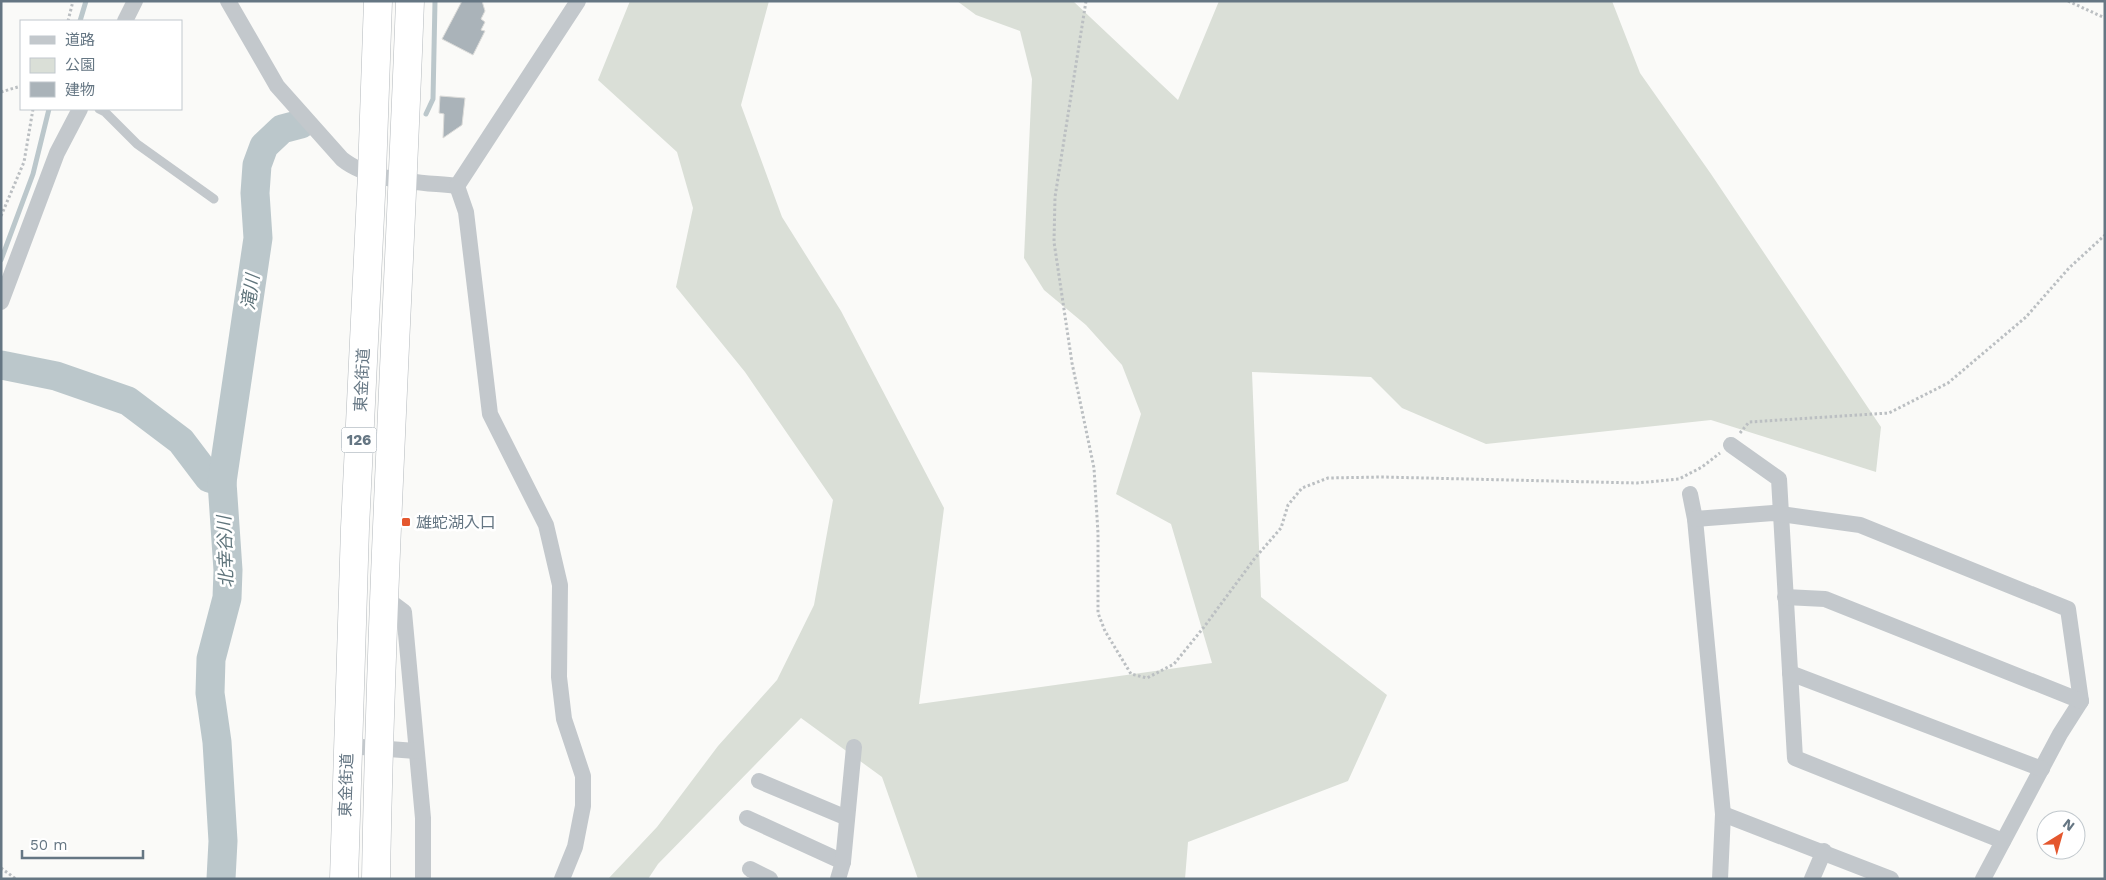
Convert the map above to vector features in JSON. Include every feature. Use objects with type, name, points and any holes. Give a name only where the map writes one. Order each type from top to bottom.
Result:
[{"type":"highway","name":"東金街道","points":[[344,879],[355,528],[372,174],[378,1]]},
{"type":"highway","name":"東金街道","points":[[376,879],[378,748],[410,1]]},
{"type":"street","points":[[126,20],[135,1]]},
{"type":"street","points":[[228,1],[277,86],[342,159],[352,167],[372,174],[403,180],[458,186]]},
{"type":"street","points":[[458,186],[578,1]]},
{"type":"street","points":[[1,302],[57,153],[79,110]]},
{"type":"street","points":[[458,186],[466,212],[490,414],[546,525],[560,585],[559,677],[564,719],[583,776],[583,806],[575,847],[562,879]]},
{"type":"street","points":[[1731,445],[1779,479],[1795,758],[2003,841]]},
{"type":"street","points":[[1690,494],[1695,519],[1723,814],[1720,879]]},
{"type":"street","points":[[1695,519],[1780,514],[1860,525],[2068,608],[2081,701],[1983,879]]},
{"type":"street","points":[[384,597],[404,612],[423,818],[423,879]]},
{"type":"street","points":[[1785,597],[1825,599],[2081,701]]},
{"type":"street","points":[[1790,672],[2042,769]]},
{"type":"street","points":[[348,746],[416,751]]},
{"type":"street","points":[[838,879],[843,862],[854,747]]},
{"type":"street","points":[[759,781],[847,818]]},
{"type":"street","points":[[1723,814],[1824,851],[1891,879]]},
{"type":"street","points":[[747,818],[843,862]]},
{"type":"street","points":[[1812,879],[1824,851]]},
{"type":"street","points":[[750,869],[770,879]]},
{"type":"lane","points":[[101,110],[137,144],[214,199]]},
{"type":"path","points":[[68,20],[73,1]]},
{"type":"path","points":[[1086,1],[1055,197],[1054,242],[1072,364],[1094,468],[1098,532],[1098,613],[1105,631],[1132,674],[1147,678],[1174,664],[1255,558],[1281,528],[1288,505],[1302,488],[1328,478],[1373,477],[1637,483],[1679,479],[1702,468],[1731,445],[1749,422],[1888,413],[1948,383],[2026,317],[2069,268],[2105,235]]},
{"type":"path","points":[[2068,1],[2105,18]]},
{"type":"path","points":[[1,92],[20,86]]},
{"type":"path","points":[[1,216],[24,162],[33,110]]},
{"type":"path","points":[[1,868],[16,879]]},
{"type":"green space","points":[[630,1],[769,1],[741,105],[782,217],[841,311],[944,508],[919,704],[1212,663],[1171,524],[1116,494],[1141,414],[1122,365],[1086,325],[1044,290],[1024,258],[1032,79],[1020,31],[976,15],[957,1],[1073,1],[1178,100],[1219,1],[1612,1],[1640,73],[1711,174],[1881,427],[1876,472],[1711,420],[1486,444],[1402,408],[1371,377],[1252,372],[1261,597],[1387,695],[1348,781],[1188,842],[1185,879],[918,879],[882,777],[801,718],[658,864],[648,879],[608,879],[657,827],[718,746],[777,680],[814,605],[833,500],[745,372],[676,287],[693,208],[677,152],[598,80]]},
{"type":"building","points":[[462,1],[482,1],[485,11],[481,19],[485,22],[481,30],[485,31],[473,55],[442,39]]},
{"type":"building","points":[[440,96],[465,98],[462,125],[443,138],[444,114],[439,113]]},
{"type":"waterway","points":[[80,20],[86,1]]},
{"type":"waterway","name":"滝川","points":[[426,114],[433,99],[435,1]]},
{"type":"waterway","points":[[1,260],[33,174],[49,110]]},
{"type":"waterway","name":"北幸谷川","points":[[221,879],[223,841],[217,742],[210,693],[211,659],[227,598],[228,570],[222,482],[258,238],[255,193],[257,165],[264,146],[282,129],[301,124]]},
{"type":"waterway","name":"北幸谷川","points":[[1,365],[56,376],[128,401],[181,441],[209,478],[222,482]]},
{"type":"place","name":"雄蛇湖入口","points":[[406,522]]}]
